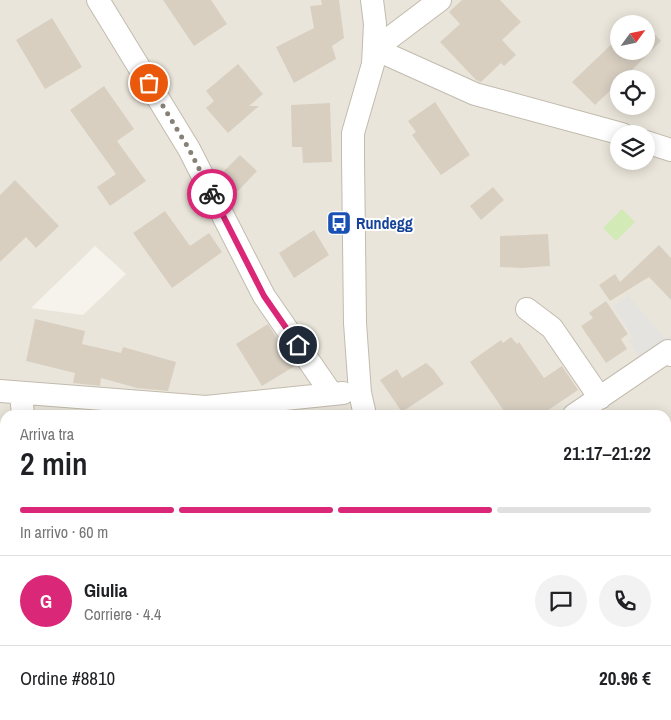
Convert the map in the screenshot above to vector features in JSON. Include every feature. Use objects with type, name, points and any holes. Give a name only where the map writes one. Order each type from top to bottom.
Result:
[{"type":"street","points":[[98,0],[189,149],[264,296],[331,393]]},
{"type":"street","points":[[364,410],[360,393],[355,322],[353,133],[373,64],[376,24],[372,0]]},
{"type":"street","points":[[375,49],[440,0]]},
{"type":"street","points":[[375,49],[475,94],[610,131]]},
{"type":"street","points":[[655,145],[671,150]]},
{"type":"street","points":[[527,309],[552,328],[600,398]]},
{"type":"street","points":[[582,410],[668,351],[671,355]]},
{"type":"street","points":[[15,400],[206,407],[331,393],[360,393]]},
{"type":"shaded area","points":[[0,0],[671,0],[671,410],[0,410]],"holes":[[[95,246],[126,274],[83,315],[31,308]]]},
{"type":"shaded area","points":[[628,296],[666,339],[671,336],[671,345],[666,340],[640,359],[629,340],[633,338],[614,306]]},
{"type":"green space","points":[[622,209],[635,222],[616,241],[603,228]]},
{"type":"building","points":[[163,0],[211,0],[227,24],[194,46]]},
{"type":"building","points":[[321,0],[339,0],[344,38],[332,46],[336,59],[294,83],[276,47],[314,28],[310,6],[322,5]]},
{"type":"building","points":[[462,0],[500,0],[521,22],[502,40],[516,55],[504,66],[501,63],[481,82],[476,80],[440,42],[460,24],[449,12]]},
{"type":"building","points":[[52,18],[82,67],[45,89],[16,40]]},
{"type":"building","points":[[655,35],[661,41],[655,47]]},
{"type":"building","points":[[610,46],[610,60],[642,60],[632,70],[610,70],[610,91],[595,105],[572,82]]},
{"type":"building","points":[[238,64],[263,94],[249,106],[259,106],[228,133],[206,108],[214,101],[206,91]]},
{"type":"building","points":[[104,86],[134,129],[117,141],[146,181],[110,206],[97,187],[116,174],[70,110]]},
{"type":"building","points":[[435,102],[470,155],[441,175],[412,135],[416,132],[408,121]]},
{"type":"building","points":[[330,103],[332,162],[303,163],[302,147],[292,147],[291,105]]},
{"type":"building","points":[[240,155],[257,171],[237,192],[220,175]]},
{"type":"building","points":[[15,180],[59,226],[36,248],[26,237],[0,262],[0,195]]},
{"type":"building","points":[[493,187],[504,200],[481,220],[470,206]]},
{"type":"building","points":[[165,211],[190,246],[209,233],[222,252],[172,288],[133,233]]},
{"type":"building","points":[[314,230],[329,255],[294,278],[279,253]]},
{"type":"building","points":[[548,234],[550,266],[500,267],[500,236]]},
{"type":"building","points":[[659,245],[671,258],[671,300],[649,277],[610,301],[599,285],[615,274],[620,282]]},
{"type":"building","points":[[606,301],[628,334],[621,339],[627,349],[606,363],[581,326],[593,318],[589,313]]},
{"type":"building","points":[[35,319],[85,331],[82,344],[121,353],[123,347],[176,362],[168,391],[137,388],[101,378],[100,386],[73,383],[75,373],[26,361]]},
{"type":"building","points":[[268,324],[295,366],[262,386],[236,344]]},
{"type":"building","points":[[511,337],[517,344],[519,342],[544,378],[562,366],[578,390],[548,410],[504,410],[470,362],[501,340],[503,343]]},
{"type":"building","points":[[426,363],[444,384],[405,410],[401,410],[380,380],[397,369],[402,378]]},
{"type":"way so far","points":[[149,83],[189,149],[212,194]]},
{"type":"place","name":"Rundegg","points":[[339,223]]},
{"type":"route","points":[[212,194],[264,296],[298,345]]}]
